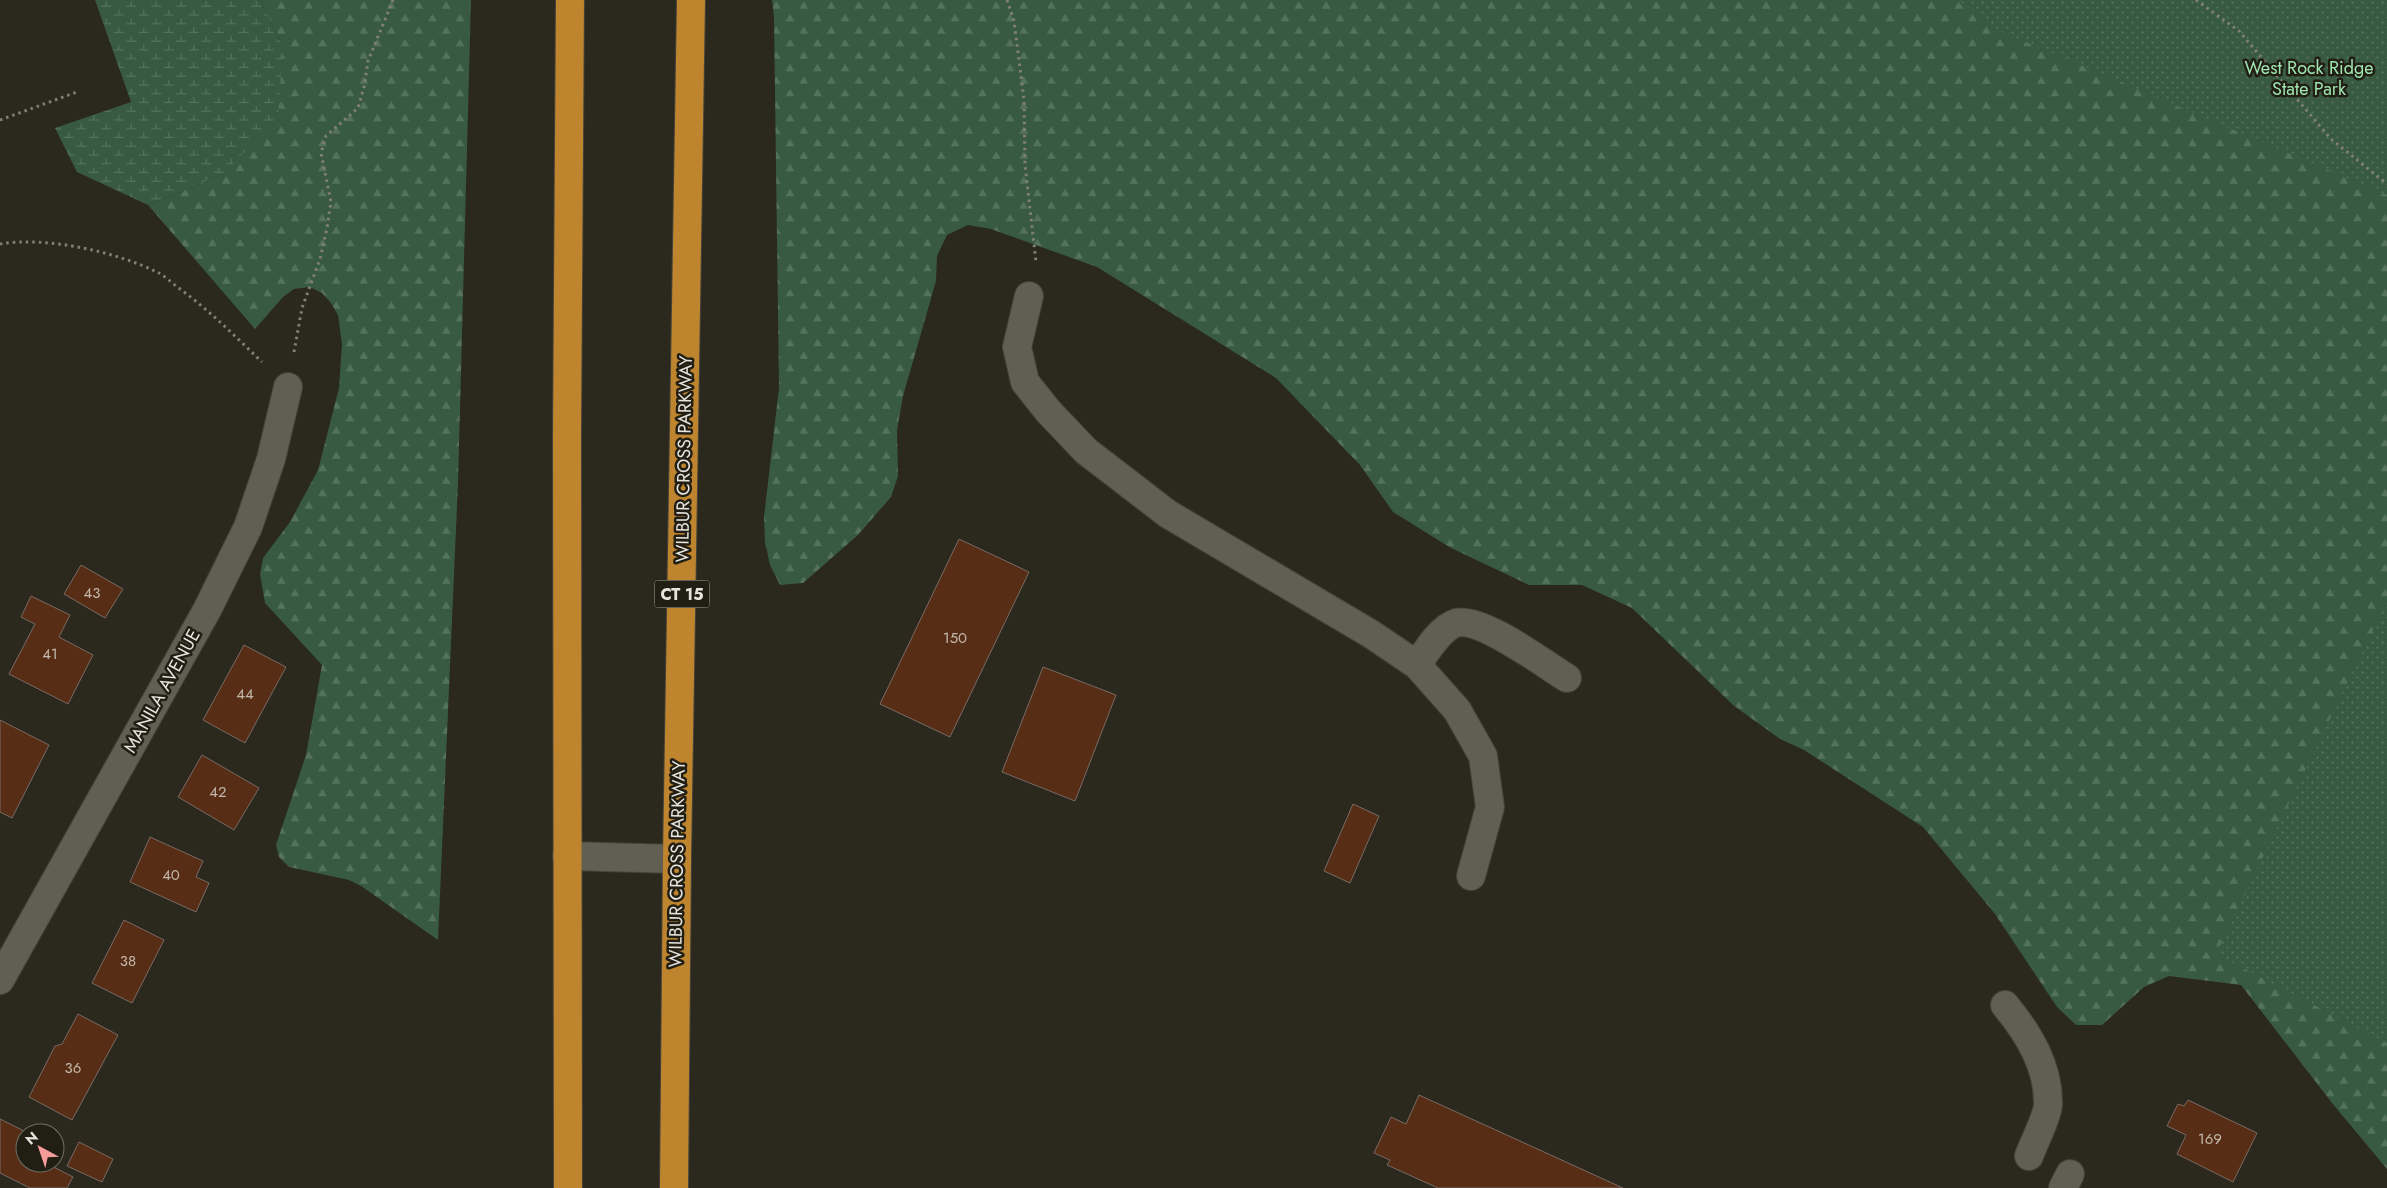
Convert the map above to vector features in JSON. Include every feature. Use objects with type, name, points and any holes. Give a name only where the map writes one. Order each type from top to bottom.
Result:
[{"type":"highway","points":[[568,1188],[567,426],[570,0]]},
{"type":"highway","name":"WILBUR CROSS PARKWAY","points":[[674,1188],[677,859],[691,0]]},
{"type":"street","points":[[1028,296],[1017,347],[1025,382],[1048,411],[1086,451],[1168,514],[1371,634],[1417,665],[1457,710],[1483,756],[1490,808],[1471,876]]},
{"type":"street","name":"MANILA AVENUE","points":[[0,980],[208,610],[248,527],[271,459],[288,387]]},
{"type":"street","points":[[1417,665],[1437,637],[1455,623],[1477,624],[1567,678]]},
{"type":"street","points":[[567,856],[677,859]]},
{"type":"street","points":[[2004,1005],[2027,1032],[2044,1070],[2048,1106],[2029,1156]]},
{"type":"path","points":[[288,387],[302,308],[320,259],[331,202],[321,153],[326,136],[358,108],[368,61],[393,0]]},
{"type":"path","points":[[1007,0],[1014,21],[1024,100],[1025,164],[1035,241],[1036,268],[1028,296]]},
{"type":"path","points":[[2196,0],[2239,31],[2331,139],[2387,184]]},
{"type":"path","points":[[0,120],[77,92]]},
{"type":"path","points":[[0,244],[18,241],[42,242],[74,247],[113,257],[159,274],[202,305],[288,387]]},
{"type":"green space","points":[[95,0],[260,0],[283,46],[278,118],[223,174],[148,205],[77,172],[55,128],[131,102]]},
{"type":"green space","points":[[260,0],[471,0],[458,483],[438,940],[361,886],[349,880],[289,867],[279,857],[276,845],[306,755],[322,665],[265,603],[260,574],[263,558],[290,522],[318,470],[339,388],[342,344],[338,315],[322,293],[310,287],[294,289],[283,297],[255,329],[148,205],[223,174],[283,46]]},
{"type":"green space","points":[[772,0],[2387,0],[2387,1169],[2332,1103],[2241,985],[2169,976],[2144,987],[2102,1025],[2076,1025],[2057,1007],[1995,914],[1923,827],[1804,750],[1780,739],[1733,705],[1632,608],[1582,585],[1529,585],[1451,548],[1393,512],[1360,465],[1276,378],[1097,267],[991,229],[968,225],[947,235],[937,256],[936,281],[903,396],[897,430],[898,476],[891,497],[858,535],[803,583],[780,585],[770,565],[765,542],[764,517],[779,388],[774,18]]},
{"type":"green space","name":"West Rock Ridge State Park","points":[[1959,0],[2387,0],[2387,195],[1993,28]]},
{"type":"green space","points":[[2387,601],[2387,1043],[2216,954]]},
{"type":"building","points":[[959,539],[1029,572],[950,737],[880,704]]},
{"type":"building","points":[[81,565],[123,589],[105,618],[64,594]]},
{"type":"building","points":[[31,596],[70,615],[59,637],[93,655],[68,704],[9,674],[35,624],[21,617]]},
{"type":"building","points":[[244,645],[286,667],[245,743],[203,720]]},
{"type":"building","points":[[1043,667],[1116,695],[1075,801],[1002,772]]},
{"type":"building","points":[[0,720],[49,745],[12,818],[0,812]]},
{"type":"building","points":[[202,755],[259,788],[234,830],[178,797]]},
{"type":"building","points":[[1353,804],[1379,816],[1350,883],[1324,871]]},
{"type":"building","points":[[150,837],[203,861],[196,877],[209,883],[196,912],[130,882]]},
{"type":"building","points":[[124,920],[164,940],[132,1003],[92,983]]},
{"type":"building","points":[[78,1014],[118,1035],[72,1120],[29,1097],[55,1046],[62,1044]]},
{"type":"building","points":[[1419,1095],[1623,1188],[1438,1188],[1387,1165],[1390,1160],[1374,1153],[1391,1117],[1406,1124]]},
{"type":"building","points":[[2188,1100],[2257,1133],[2233,1182],[2177,1154],[2186,1135],[2167,1126],[2178,1104],[2184,1106]]},
{"type":"building","points":[[0,1119],[15,1126],[15,1173],[65,1173],[73,1177],[67,1188],[30,1188],[0,1173]]},
{"type":"building","points":[[79,1142],[113,1159],[102,1182],[67,1166]]}]
